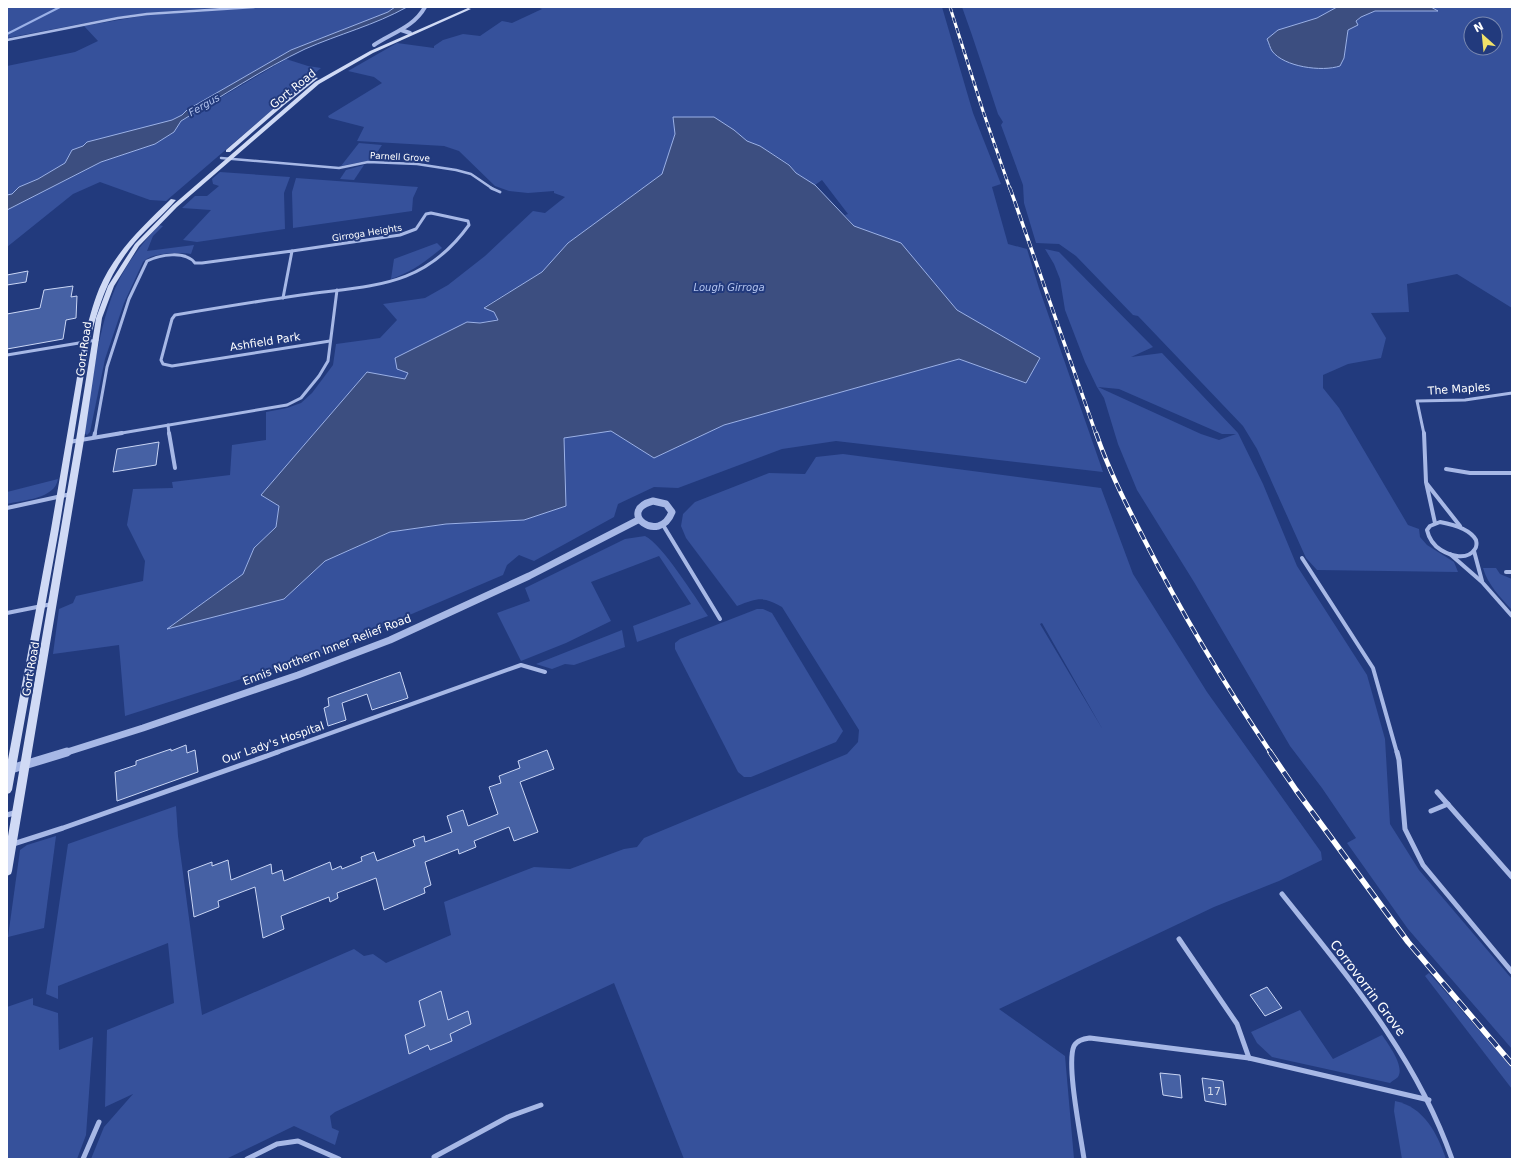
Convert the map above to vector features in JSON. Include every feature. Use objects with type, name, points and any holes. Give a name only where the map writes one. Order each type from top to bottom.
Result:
[{"type":"main road","points":[[215,163],[225,158],[282,104],[328,69],[374,45],[471,8]]},
{"type":"main road","name":"Gort Road","points":[[7,871],[9,845],[17,812],[53,604],[100,318],[111,286],[137,245],[225,158],[317,83],[336,70],[408,33]]},
{"type":"main road","name":"Gort Road","points":[[7,790],[61,496],[86,342],[102,288],[119,259],[141,231],[180,194]]},
{"type":"street","points":[[7,40],[118,18],[147,14],[254,7]]},
{"type":"street","points":[[374,45],[413,22],[424,11],[425,7]]},
{"type":"street","points":[[401,30],[408,33]]},
{"type":"street","name":"Parnell Grove","points":[[225,158],[339,168],[368,162],[417,164],[456,170],[470,174],[488,187],[500,192]]},
{"type":"street","name":"Girroga Heights","points":[[292,251],[400,235],[411,232],[416,228],[426,214],[431,213],[468,221],[469,224],[467,228],[447,248],[432,261],[415,272],[398,280],[381,284],[337,290]]},
{"type":"street","points":[[94,437],[107,367],[130,300],[147,261],[154,258],[182,255],[191,258],[196,263],[202,263],[292,251],[283,298]]},
{"type":"street","points":[[69,442],[268,408],[287,404],[301,398],[319,376],[328,361],[337,290]]},
{"type":"street","name":"Ashfield Park","points":[[330,341],[172,366],[163,364],[161,360],[172,319],[175,315],[337,290]]},
{"type":"street","points":[[7,355],[97,340]]},
{"type":"street","name":"The Maples","points":[[1434,523],[1426,482],[1425,438],[1417,401],[1465,400],[1512,393]]},
{"type":"street","points":[[168,425],[175,468]]},
{"type":"street","points":[[1446,470],[1512,473]]},
{"type":"street","points":[[1426,482],[1461,527],[1472,537],[1475,542],[1476,547],[1474,551],[1482,582]]},
{"type":"street","points":[[7,508],[71,494]]},
{"type":"street","points":[[653,501],[662,502],[670,507],[672,512],[671,518],[663,525],[647,526],[638,520],[637,512],[644,504],[653,501]]},
{"type":"street","name":"Ennis Northern Inner Relief Road","points":[[11,769],[143,728],[298,675],[390,640],[529,576],[638,520]]},
{"type":"street","points":[[1461,527],[1447,523],[1434,523],[1427,530],[1430,540],[1482,582],[1512,616]]},
{"type":"street","points":[[663,525],[720,619]]},
{"type":"street","points":[[1449,554],[1464,555],[1474,551]]},
{"type":"street","points":[[1302,558],[1373,668],[1400,760],[1405,828],[1423,865],[1512,972]]},
{"type":"street","points":[[1506,572],[1512,572]]},
{"type":"street","points":[[7,613],[53,604]]},
{"type":"street","name":"Our Lady's Hospital","points":[[9,845],[63,828],[520,665],[545,672]]},
{"type":"street","points":[[1437,792],[1512,877]]},
{"type":"street","points":[[1431,811],[1448,804]]},
{"type":"street","points":[[7,815],[17,812]]},
{"type":"street","name":"Corrovorrin Grove","points":[[1282,894],[1367,1001],[1395,1042],[1429,1100],[1452,1159]]},
{"type":"street","points":[[1179,939],[1237,1024],[1249,1058]]},
{"type":"street","points":[[1084,1159],[1076,1106],[1072,1058],[1074,1046],[1079,1040],[1090,1038],[1249,1058],[1429,1100]]},
{"type":"street","points":[[432,1158],[508,1117],[541,1105]]},
{"type":"street","points":[[83,1159],[99,1122]]},
{"type":"street","points":[[247,1159],[277,1144],[298,1141],[339,1159]]},
{"type":"shaded area","points":[[7,7],[230,7],[147,13],[117,17],[7,38]]},
{"type":"shaded area","points":[[267,7],[395,7],[388,12],[291,50],[187,110],[172,121],[87,142],[83,146],[72,150],[65,163],[38,179],[19,187],[12,194],[7,195],[7,66],[75,52],[98,41],[84,26],[147,15]]},
{"type":"shaded area","points":[[537,7],[942,7],[973,113],[1001,184],[992,187],[1008,244],[1027,249],[1039,288],[1103,472],[836,441],[782,449],[678,488],[654,487],[618,504],[614,517],[534,561],[519,555],[507,565],[503,575],[372,631],[348,645],[125,716],[119,645],[53,654],[59,609],[73,603],[76,596],[143,581],[145,561],[127,525],[133,489],[173,488],[172,482],[230,475],[232,445],[266,440],[266,412],[287,408],[301,403],[312,393],[333,365],[336,344],[380,338],[397,320],[383,304],[425,298],[448,285],[485,256],[533,211],[545,213],[565,197],[554,193],[554,191],[528,193],[509,191],[495,186],[459,151],[444,146],[357,141],[364,127],[329,118],[328,116],[382,83],[374,77],[348,71],[397,43],[434,48],[434,46],[443,40],[463,34],[480,36],[502,21],[512,23],[542,9]],"holes":[[[673,117],[734,130],[747,141],[760,146],[789,164],[796,173],[815,185],[822,180],[848,214],[845,215],[854,226],[901,243],[957,310],[1040,358],[1025,383],[959,359],[724,425],[654,458],[611,431],[563,438],[524,520],[446,524],[391,532],[325,561],[284,599],[168,628],[243,574],[254,548],[276,527],[279,506],[261,495],[367,372],[405,379],[408,373],[467,322],[480,323],[498,319],[494,312],[484,307],[542,272],[568,243],[662,174],[675,134]]]},
{"type":"shaded area","points":[[962,7],[1337,7],[1317,18],[1278,30],[1344,58],[1348,30],[1361,17],[1375,11],[1437,10],[1431,7],[1512,7],[1512,308],[1457,274],[1407,284],[1409,312],[1371,313],[1386,338],[1381,358],[1348,364],[1323,375],[1323,388],[1339,408],[1408,525],[1419,529],[1420,537],[1427,545],[1454,562],[1458,572],[1317,570],[1306,558],[1257,449],[1243,426],[1138,316],[1133,315],[1076,256],[1059,244],[1036,243],[1024,203],[1023,185],[1001,125],[1003,122],[998,114]]},
{"type":"shaded area","points":[[286,59],[308,66],[321,68],[166,201],[150,200],[100,182],[73,194],[7,247],[7,210],[101,162],[155,144],[174,132],[181,121]]},
{"type":"shaded area","points":[[359,143],[382,145],[372,160],[341,166]]},
{"type":"shaded area","points":[[364,165],[354,180],[340,179],[346,170]]},
{"type":"shaded area","points":[[220,172],[290,177],[284,193],[285,229],[197,242],[183,240],[211,210],[182,208],[195,196],[207,196],[219,186],[213,184],[212,179]]},
{"type":"shaded area","points":[[296,178],[418,187],[413,198],[412,211],[293,228],[292,192]]},
{"type":"shaded area","points":[[159,225],[163,226],[153,236],[147,251],[194,245],[191,254],[172,253],[152,256],[143,262],[124,303],[105,359],[90,432],[87,435],[84,433],[94,371],[102,328],[108,307],[115,288],[124,271],[140,247]]},
{"type":"shaded area","points":[[437,243],[442,248],[436,253],[412,270],[391,279],[394,259]]},
{"type":"shaded area","points":[[1045,249],[1059,252],[1153,347],[1131,357],[1162,353],[1238,433],[1263,484],[1297,566],[1367,675],[1385,739],[1390,824],[1419,870],[1512,979],[1512,1049],[1408,929],[1347,843],[1356,838],[1322,788],[1290,746],[1194,582],[1137,490],[1118,444],[1104,398],[1097,387],[1085,362],[1065,310],[1060,279],[1054,264]],"holes":[[[1098,387],[1119,389],[1222,434],[1236,434],[1219,440],[1201,434]]]},
{"type":"shaded area","points":[[843,454],[1101,488],[1133,574],[1207,692],[1321,852],[1322,860],[1279,881],[1214,907],[999,1009],[1065,1056],[1074,1159],[684,1159],[614,983],[335,1112],[330,1116],[332,1128],[339,1131],[335,1145],[294,1126],[226,1159],[91,1159],[104,1127],[133,1094],[105,1107],[107,1030],[174,1003],[168,943],[58,986],[58,999],[46,994],[68,844],[176,806],[178,836],[202,1015],[354,949],[364,956],[373,954],[386,963],[451,935],[444,902],[534,867],[570,869],[624,849],[637,847],[644,838],[847,754],[858,742],[859,730],[782,607],[770,601],[760,599],[737,606],[686,538],[681,526],[683,514],[695,502],[769,473],[805,474],[816,457]],"holes":[[[1042,623],[1103,730],[1040,624]],[[441,992],[448,1020],[468,1012],[471,1024],[450,1034],[451,1041],[430,1050],[428,1045],[409,1053],[405,1035],[425,1026],[419,1002]]]},
{"type":"shaded area","points":[[58,479],[56,486],[45,495],[7,504],[7,492]]},
{"type":"shaded area","points":[[645,536],[660,549],[669,560],[708,616],[637,642],[633,626],[691,604],[659,556],[591,582],[611,621],[566,643],[521,661],[497,613],[530,601],[525,588],[625,539]]},
{"type":"shaded area","points":[[1483,568],[1496,568],[1500,574],[1512,579],[1512,610],[1491,585]]},
{"type":"shaded area","points":[[757,609],[763,609],[772,613],[843,731],[836,742],[751,777],[744,777],[738,772],[675,649],[675,643],[680,639]]},
{"type":"shaded area","points":[[622,630],[625,647],[574,665],[565,664],[552,669],[536,664]]},
{"type":"shaded area","points":[[56,836],[44,928],[8,937],[20,850],[27,845]]},
{"type":"shaded area","points":[[1429,973],[1512,1068],[1512,1089],[1425,976]]},
{"type":"shaded area","points":[[33,998],[33,1005],[58,1013],[59,1050],[93,1037],[86,1135],[77,1159],[7,1159],[7,1007]]},
{"type":"shaded area","points":[[1300,1010],[1333,1059],[1382,1035],[1398,1061],[1400,1072],[1398,1077],[1390,1083],[1272,1057],[1257,1043],[1251,1032]]},
{"type":"shaded area","points":[[1395,1101],[1405,1104],[1422,1115],[1434,1131],[1446,1159],[1402,1159],[1394,1111]]},
{"type":"water","name":"Fergus","points":[[395,7],[407,7],[382,19],[305,49],[289,57],[181,121],[174,132],[155,144],[101,162],[7,210],[7,195],[12,194],[19,187],[38,179],[65,163],[72,150],[83,146],[87,142],[172,120],[291,50],[388,12]]},
{"type":"water","points":[[1337,7],[1431,7],[1438,11],[1375,11],[1361,17],[1356,21],[1358,25],[1348,30],[1344,58],[1340,66],[1332,68],[1304,67],[1285,61],[1272,51],[1267,39],[1278,30],[1317,18]]},
{"type":"water","name":"Lough Girroga","points":[[673,117],[714,117],[734,130],[747,141],[760,146],[789,165],[796,173],[815,185],[854,226],[901,243],[957,310],[1040,358],[1026,383],[959,359],[724,425],[654,458],[611,431],[564,438],[566,506],[524,520],[446,524],[390,532],[325,561],[284,599],[167,629],[243,574],[254,548],[276,527],[279,506],[261,495],[367,372],[405,379],[408,373],[397,369],[395,358],[467,322],[480,323],[498,320],[494,312],[484,308],[542,272],[568,243],[662,174],[675,134]]},
{"type":"building","points":[[28,271],[26,282],[7,285],[7,275]]},
{"type":"building","points":[[73,286],[71,297],[77,296],[76,318],[66,320],[63,339],[7,349],[7,314],[40,308],[44,290]]},
{"type":"building","points":[[159,442],[156,465],[113,472],[117,449]]},
{"type":"building","points":[[400,672],[408,698],[372,710],[367,694],[342,703],[346,720],[328,726],[324,708],[329,706],[328,698]]},
{"type":"building","points":[[186,745],[187,753],[195,750],[198,772],[117,801],[115,772],[136,765],[136,761]]},
{"type":"building","points":[[547,750],[554,769],[520,782],[538,832],[514,841],[509,827],[474,841],[476,847],[459,854],[458,849],[425,862],[431,885],[424,888],[425,893],[384,910],[376,878],[337,893],[338,898],[330,902],[329,897],[281,916],[284,929],[263,938],[255,887],[218,901],[219,907],[194,917],[188,871],[212,862],[212,866],[228,860],[231,880],[271,864],[272,874],[282,870],[284,881],[330,862],[332,870],[341,866],[342,869],[362,861],[361,857],[374,852],[377,861],[415,846],[413,840],[424,836],[425,842],[452,832],[447,816],[463,810],[468,826],[498,814],[489,787],[501,783],[499,776],[520,768],[518,761]]},
{"type":"building","points":[[1267,987],[1282,1008],[1265,1016],[1250,995]]},
{"type":"building","points":[[441,991],[448,1020],[468,1011],[471,1024],[450,1034],[452,1041],[430,1050],[428,1045],[409,1054],[405,1035],[425,1026],[419,1001]]},
{"type":"building","points":[[1160,1073],[1180,1075],[1182,1098],[1163,1095]]},
{"type":"building","points":[[1202,1078],[1223,1081],[1226,1105],[1205,1101]]},
{"type":"waterway","points":[[7,34],[60,7]]},
{"type":"railway","points":[[950,7],[983,111],[1010,189]]},
{"type":"railway","points":[[1010,188],[1096,434]]},
{"type":"railway","points":[[1096,433],[1112,475],[1159,568],[1221,675],[1271,753]]},
{"type":"railway","points":[[1270,752],[1296,790],[1408,942],[1512,1064]]}]
